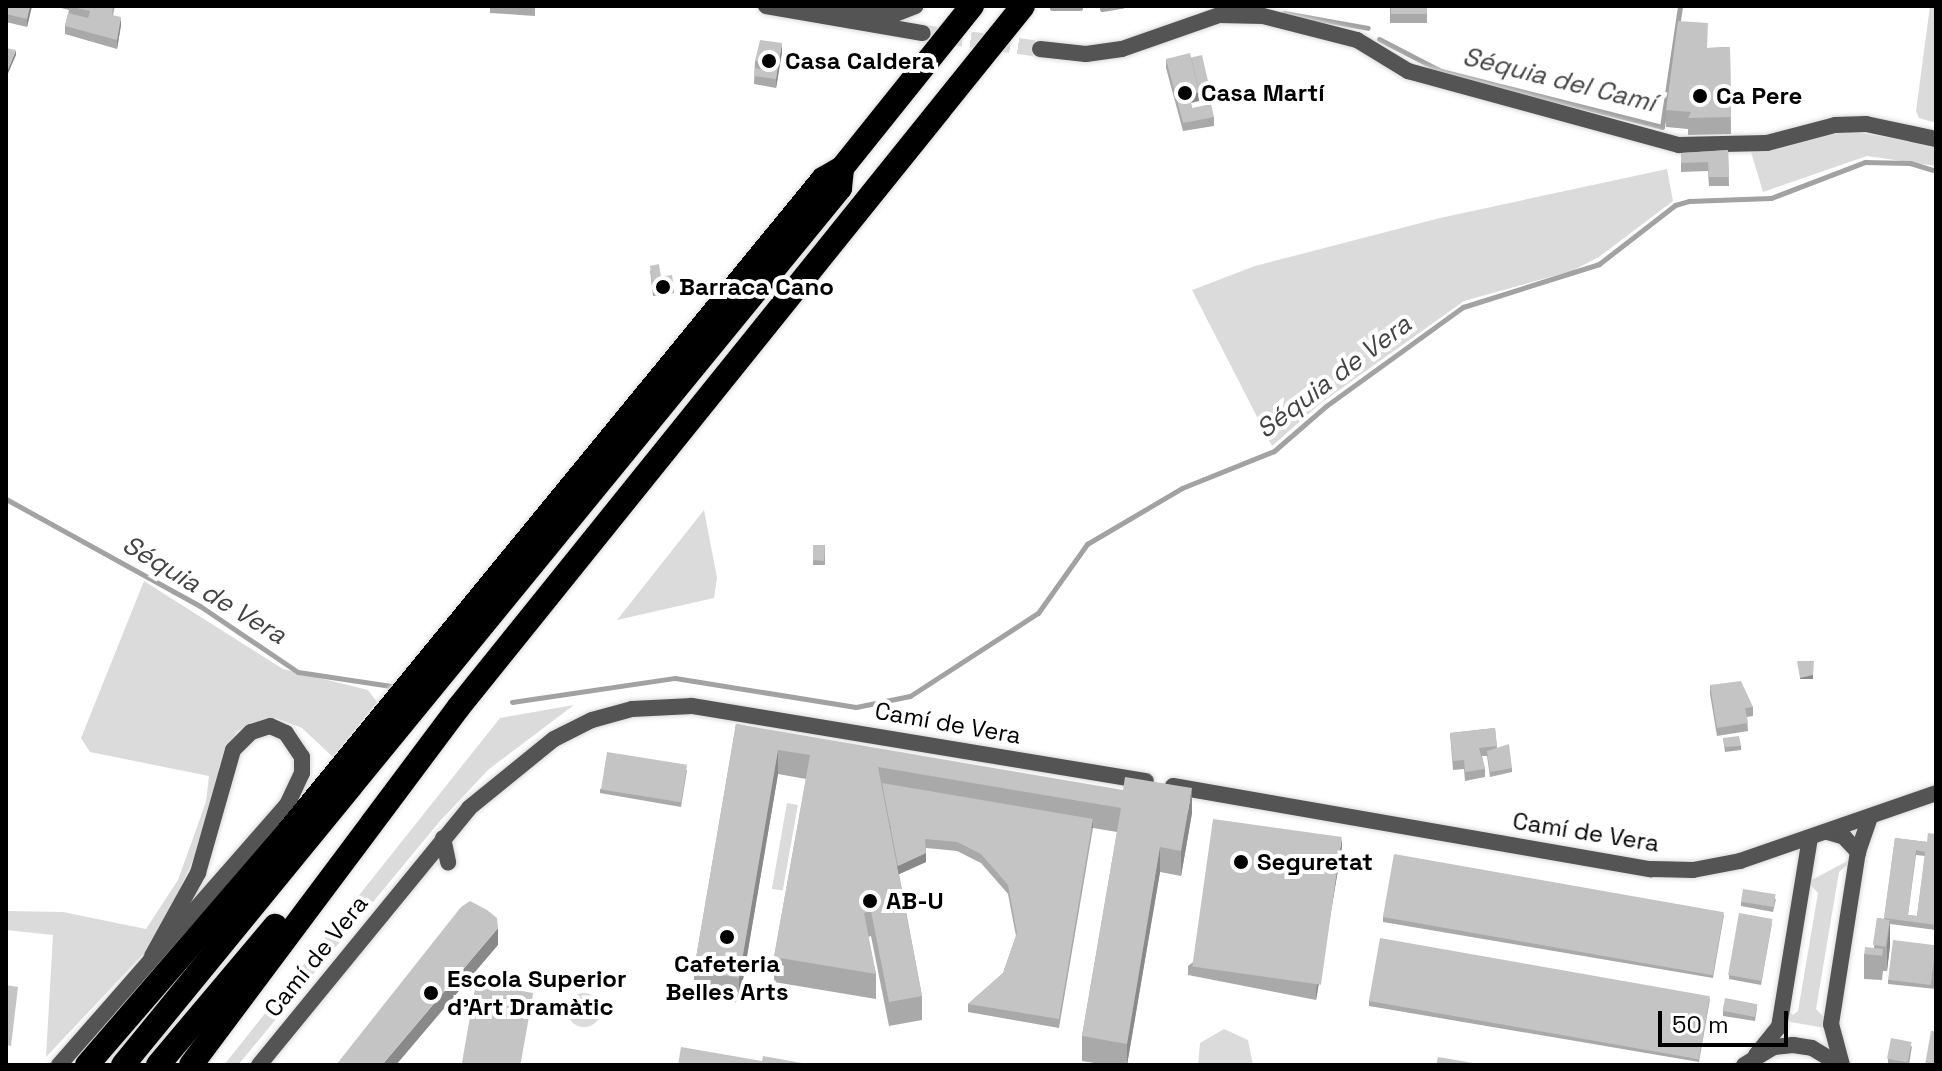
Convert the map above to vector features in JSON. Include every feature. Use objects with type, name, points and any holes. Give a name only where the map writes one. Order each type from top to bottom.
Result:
[{"type":"highway","points":[[87,1065],[288,832],[823,179],[842,168],[972,6]]},
{"type":"highway","points":[[158,1065],[458,708],[1023,6]]},
{"type":"highway","points":[[123,1065],[840,188],[842,168]]},
{"type":"highway","points":[[191,1065],[458,708]]},
{"type":"street","points":[[766,6],[923,33]]},
{"type":"street","points":[[802,14],[840,7],[895,14],[916,6]]},
{"type":"street","points":[[1040,49],[1086,54],[1122,49],[1219,15],[1263,16],[1357,40],[1408,71],[1679,145],[1767,143],[1835,125],[1866,124],[1936,139]]},
{"type":"street","name":"Camí de Vera","points":[[259,1065],[443,838],[480,798],[554,739],[618,712],[673,705],[991,754],[1651,869],[1693,870],[1772,851],[1936,793]]},
{"type":"street","points":[[59,1065],[287,805],[302,773],[302,757],[286,733],[270,726],[251,732],[233,750],[198,873],[152,956]]},
{"type":"street","points":[[1841,1065],[1830,1035],[1858,852],[1870,817]]},
{"type":"street","points":[[1828,832],[1844,837],[1858,852]]},
{"type":"street","points":[[443,838],[448,862]]},
{"type":"street","points":[[1750,1060],[1779,1027],[1810,838]]},
{"type":"street","points":[[1772,851],[1791,855],[1804,875]]},
{"type":"street","points":[[1750,1060],[1793,1045],[1812,1048],[1841,1065]]},
{"type":"shaded area","points":[[1930,6],[1936,6],[1936,123],[1919,118],[1916,111]]},
{"type":"shaded area","points":[[1848,131],[1936,145],[1936,166],[1867,156],[1763,192],[1751,152]]},
{"type":"shaded area","points":[[1667,169],[1673,201],[1599,257],[1572,271],[1464,301],[1321,403],[1272,446],[1192,290],[1255,266],[1440,218]]},
{"type":"shaded area","points":[[704,510],[717,578],[714,598],[617,620]]},
{"type":"shaded area","points":[[144,581],[283,669],[368,690],[377,702],[333,757],[302,728],[276,718],[237,731],[220,764],[205,833],[172,906],[145,952],[46,1057],[53,935],[6,930],[6,911],[63,912],[146,929],[178,880],[206,802],[209,776],[90,752],[81,738]]},
{"type":"shaded area","points":[[574,705],[489,769],[440,821],[238,1065],[224,1065],[500,718]]},
{"type":"shaded area","points":[[787,803],[798,805],[783,891],[772,889]]},
{"type":"shaded area","points":[[1853,858],[1851,870],[1846,866],[1839,872],[1816,1009],[1826,1019],[1825,1028],[1785,1021],[1787,1011],[1793,1015],[1798,1011],[1818,893],[1808,882]]},
{"type":"shaded area","points":[[584,993],[596,998],[601,1010],[596,1022],[584,1027],[572,1022],[567,1010],[572,998]]},
{"type":"shaded area","points":[[1224,1029],[1248,1040],[1253,1065],[1198,1065],[1200,1043]]},
{"type":"building","points":[[6,6],[30,6],[27,19],[6,14]]},
{"type":"building","points":[[69,6],[113,6],[112,15],[121,17],[117,40],[65,26],[68,13],[88,18],[90,11]]},
{"type":"building","points":[[1391,6],[1427,6],[1427,14],[1391,14]]},
{"type":"building","name":"Ca Pere","points":[[1678,21],[1708,23],[1707,48],[1730,47],[1731,117],[1688,118],[1691,112],[1666,110]]},
{"type":"building","name":"Casa Caldera","points":[[760,40],[782,43],[776,79],[754,76],[755,68],[765,70],[766,64],[755,61]]},
{"type":"building","points":[[6,48],[16,50],[6,74]]},
{"type":"building","name":"Casa Martí","points":[[1190,53],[1199,92],[1189,95],[1192,108],[1211,104],[1214,117],[1183,123],[1166,59]]},
{"type":"building","points":[[1202,55],[1210,90],[1199,93],[1191,57]]},
{"type":"building","points":[[1728,150],[1729,177],[1709,177],[1708,162],[1681,163],[1681,153]]},
{"type":"building","name":"Barraca Cano","points":[[659,264],[661,277],[672,275],[674,289],[653,291],[650,266]]},
{"type":"building","points":[[813,545],[825,545],[824,561],[813,560]]},
{"type":"building","points":[[1797,661],[1814,661],[1813,675],[1800,678]]},
{"type":"building","points":[[1741,681],[1753,707],[1745,708],[1748,723],[1717,728],[1710,685]]},
{"type":"building","points":[[736,724],[1123,790],[1125,777],[1192,788],[1181,851],[1160,847],[1127,1044],[1082,1036],[1121,808],[878,767],[922,996],[889,1002],[871,911],[864,913],[876,974],[774,957],[810,755],[778,750],[739,978],[694,970]]},
{"type":"building","points":[[1495,728],[1497,746],[1479,748],[1485,769],[1465,772],[1464,760],[1453,761],[1450,733]]},
{"type":"building","points":[[1739,736],[1741,746],[1725,747],[1723,738]]},
{"type":"building","points":[[1509,744],[1512,768],[1490,772],[1487,751]]},
{"type":"building","points":[[607,752],[687,765],[681,802],[601,790]]},
{"type":"building","points":[[882,783],[1093,819],[1059,1019],[968,1004],[1003,973],[1017,933],[1008,885],[981,854],[957,842],[925,839],[926,853],[898,866]]},
{"type":"building","points":[[1213,819],[1342,837],[1321,985],[1192,967]]},
{"type":"building","points":[[1928,833],[1936,834],[1936,925],[1884,918],[1895,838],[1927,842]],"holes":[[[1916,850],[1925,852],[1917,916],[1908,915]]]},
{"type":"building","points":[[1394,854],[1724,912],[1713,975],[1383,917]]},
{"type":"building","points":[[1743,889],[1776,894],[1774,907],[1741,902]]},
{"type":"building","name":"Escola Superior d'Art Dramàtic","points":[[470,901],[497,918],[498,928],[382,1065],[336,1065],[461,907]]},
{"type":"building","points":[[1739,913],[1772,919],[1762,981],[1728,975]]},
{"type":"building","points":[[1877,918],[1890,920],[1886,947],[1873,945]]},
{"type":"building","points":[[1380,938],[1710,996],[1699,1059],[1369,1001]]},
{"type":"building","points":[[1893,940],[1936,945],[1931,985],[1888,980]]},
{"type":"building","points":[[1865,947],[1883,949],[1882,956],[1864,954]]},
{"type":"building","points":[[476,983],[533,993],[520,1065],[462,1065]]},
{"type":"building","points":[[6,985],[18,987],[11,1046],[6,1045]]},
{"type":"building","points":[[1725,998],[1757,1004],[1755,1017],[1723,1011]]},
{"type":"building","points":[[1931,1031],[1936,1031],[1936,1065],[1925,1065]]},
{"type":"building","points":[[1891,1038],[1912,1042],[1908,1063],[1887,1059]]},
{"type":"building","points":[[681,1047],[762,1061],[763,1056],[813,1065],[678,1065]]},
{"type":"building","points":[[1438,1057],[1485,1065],[1436,1065]]},
{"type":"waterway","name":"Séquia del Camí","points":[[1102,9],[1122,6]]},
{"type":"waterway","name":"Séquia del Camí","points":[[1248,6],[1262,9]]},
{"type":"waterway","name":"Séquia del Camí","points":[[1379,39],[1441,71],[1662,127],[1680,6]]},
{"type":"waterway","name":"Séquia del Camí","points":[[1052,8],[1080,8]]},
{"type":"waterway","name":"Séquia del Camí","points":[[1284,13],[1368,28]]},
{"type":"waterway","name":"Séquia de Vera","points":[[512,702],[675,678],[856,707],[910,696],[1038,613],[1087,544],[1182,488],[1274,451],[1326,406],[1463,307],[1599,264],[1675,205],[1689,201],[1771,198],[1865,162],[1910,163],[1936,171]]},
{"type":"waterway","name":"Séquia de Vera","points":[[6,499],[200,606],[298,672],[391,686]]},
{"type":"tunnel","points":[[923,33],[1040,49]]},
{"type":"place","name":"Casa Caldera","points":[[769,61]]},
{"type":"place","name":"Casa Martí","points":[[1185,93]]},
{"type":"place","name":"Ca Pere","points":[[1700,96]]},
{"type":"place","name":"Barraca Cano","points":[[663,287]]},
{"type":"place","name":"Seguretat","points":[[1241,862]]},
{"type":"place","name":"AB-U","points":[[870,901]]},
{"type":"place","name":"Cafeteria Belles Arts","points":[[727,937]]},
{"type":"place","name":"Escola Superior d'Art Dramàtic","points":[[431,993]]}]
